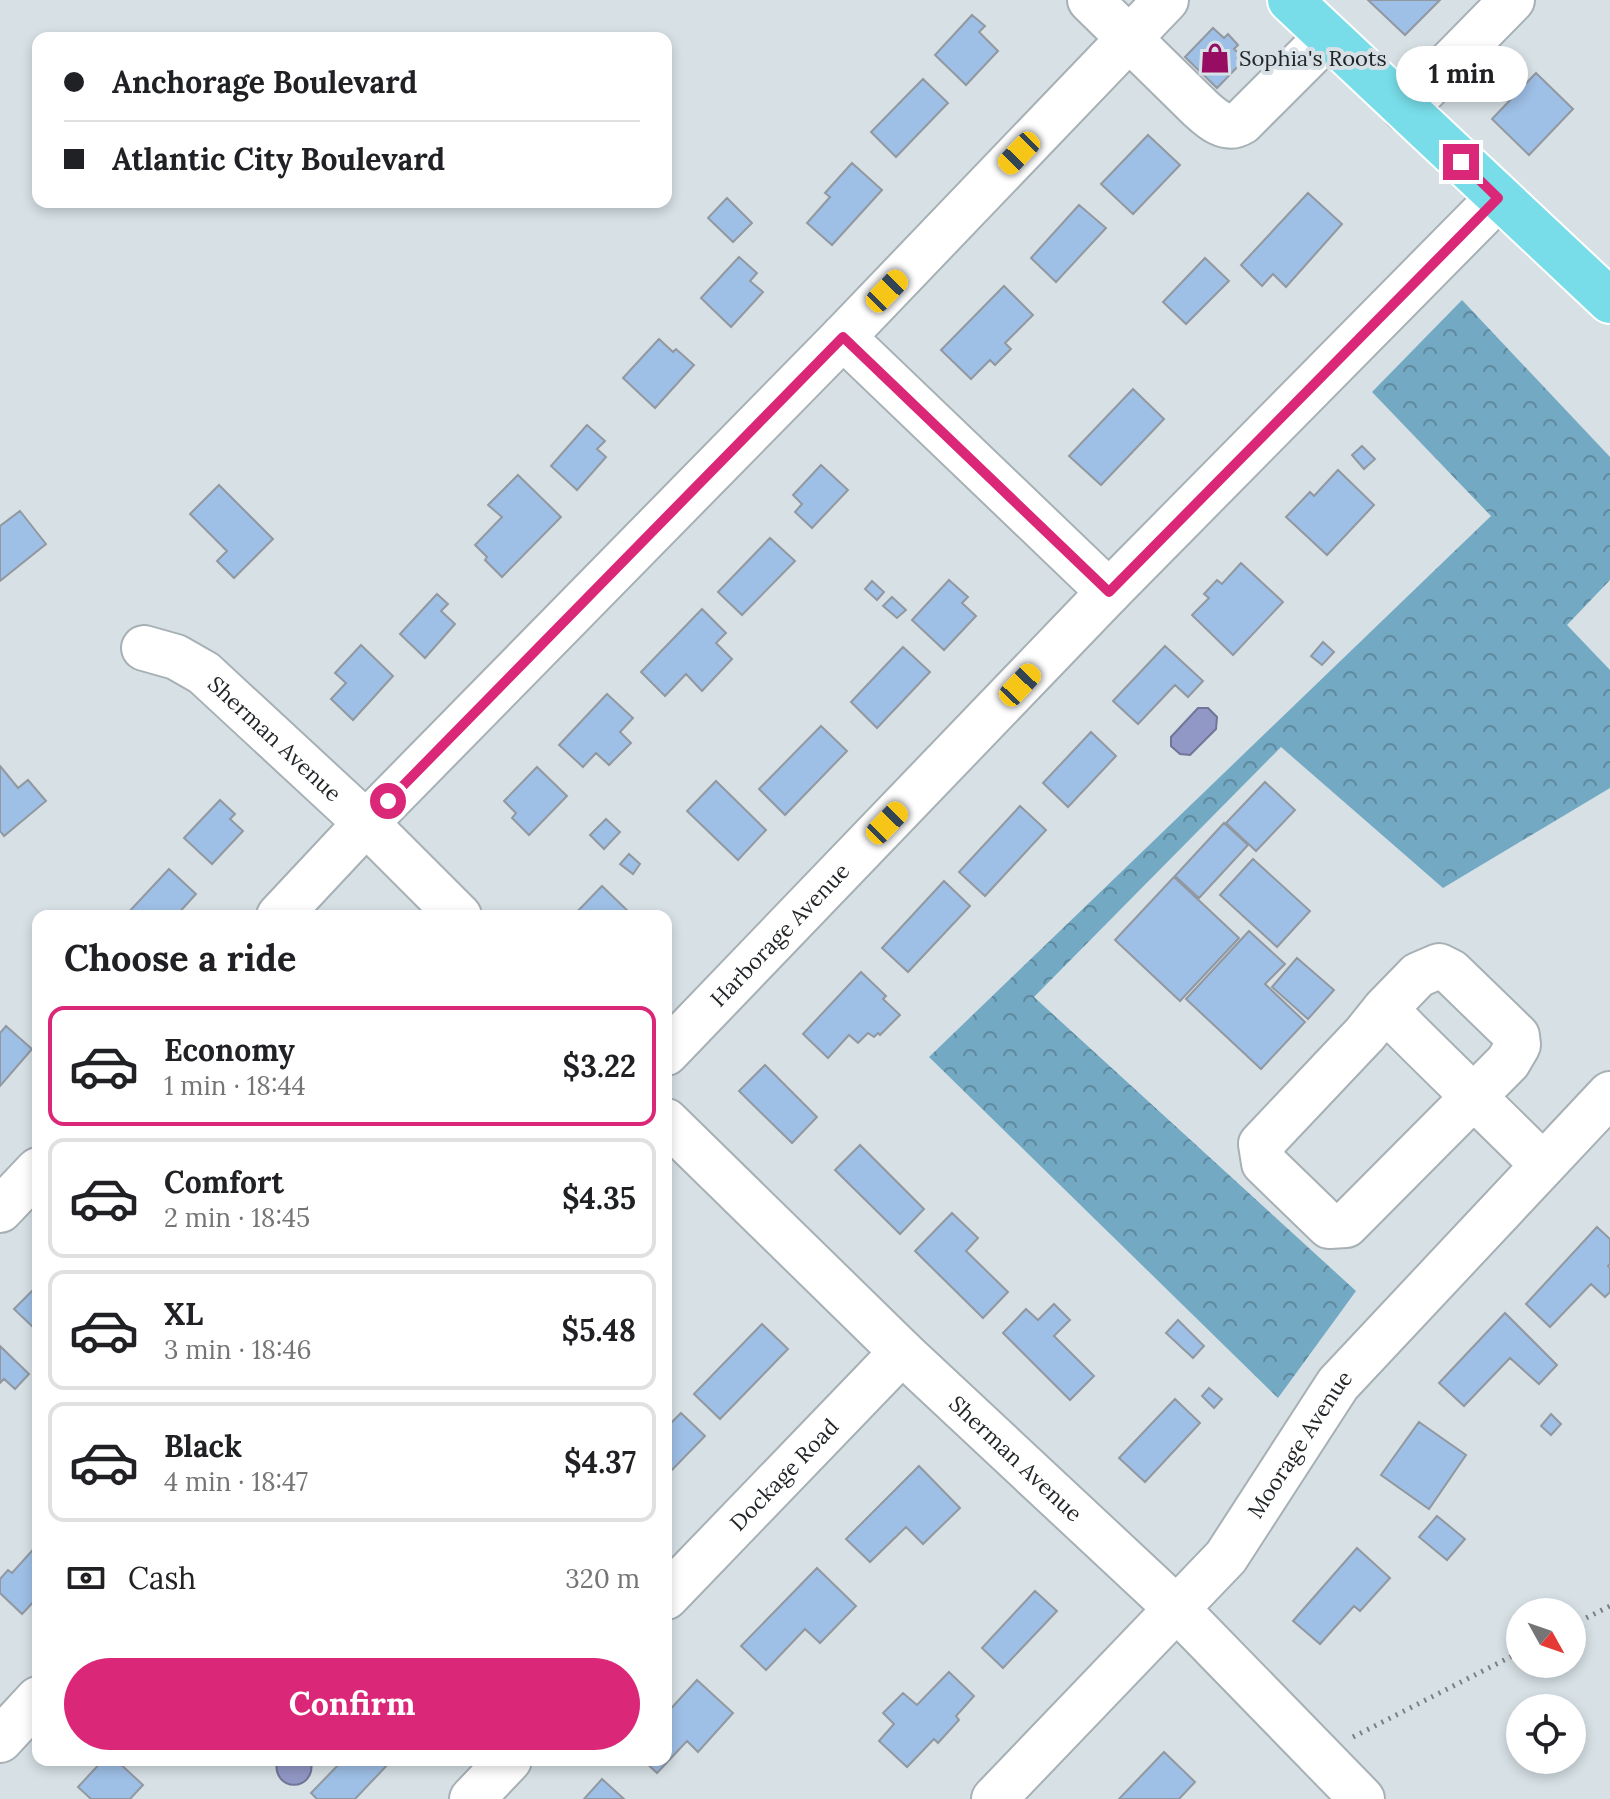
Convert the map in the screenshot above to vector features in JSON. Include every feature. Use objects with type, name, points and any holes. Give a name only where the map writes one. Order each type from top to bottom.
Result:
[{"type":"highway","points":[[1290,0],[1610,301]]},
{"type":"street","points":[[1090,0],[1210,117],[1232,126],[1242,122],[1328,36]]},
{"type":"street","points":[[285,910],[366,823],[843,337],[1166,0]]},
{"type":"street","points":[[1405,109],[1512,0]]},
{"type":"street","name":"Harborage Avenue","points":[[672,1047],[1109,592],[1498,198]]},
{"type":"street","points":[[843,337],[1109,592]]},
{"type":"street","name":"Sherman Avenue","points":[[144,648],[176,657],[204,673],[366,823],[453,910]]},
{"type":"street","points":[[1439,966],[1451,972],[1517,1036],[1518,1045],[1508,1062],[1346,1225],[1329,1226],[1264,1163],[1261,1144],[1385,1009],[1418,975],[1439,966]]},
{"type":"street","points":[[1385,1009],[1543,1165]]},
{"type":"street","name":"Moorage Avenue","points":[[994,1799],[1226,1557],[1338,1384],[1610,1094]]},
{"type":"street","name":"Sherman Avenue","points":[[672,1127],[902,1352],[1177,1609],[1362,1799]]},
{"type":"street","points":[[0,1210],[32,1176]]},
{"type":"street","name":"Dockage Road","points":[[672,1591],[902,1352]]},
{"type":"street","points":[[0,1740],[32,1705]]},
{"type":"street","points":[[472,1799],[503,1766]]},
{"type":"path","points":[[1586,1618],[1610,1606]]},
{"type":"path","points":[[1352,1738],[1506,1659]]},
{"type":"green space","points":[[1462,300],[1610,457],[1610,580],[1567,625],[1610,670],[1610,788],[1443,888],[1281,747],[1034,997],[1356,1291],[1278,1398],[929,1057],[1491,516],[1372,392]]},
{"type":"shaded area","points":[[1198,708],[1208,708],[1217,717],[1216,729],[1190,755],[1180,754],[1171,746],[1171,737]]},
{"type":"shaded area","points":[[277,1766],[311,1766],[307,1779],[294,1785],[281,1779]]},
{"type":"building","points":[[1368,0],[1440,0],[1405,35]]},
{"type":"building","points":[[972,15],[985,26],[979,32],[998,51],[966,85],[935,55]]},
{"type":"building","name":"Sophia's Roots","points":[[1213,28],[1224,38],[1228,34],[1238,45],[1234,49],[1245,59],[1217,88],[1185,57]]},
{"type":"building","points":[[1536,73],[1573,109],[1529,155],[1492,119]]},
{"type":"building","points":[[923,79],[948,103],[896,157],[871,132]]},
{"type":"building","points":[[1148,135],[1180,165],[1133,214],[1101,184]]},
{"type":"building","points":[[852,163],[882,190],[832,245],[807,223],[830,197],[825,193]]},
{"type":"building","points":[[1308,193],[1342,224],[1286,287],[1273,274],[1262,286],[1241,265]]},
{"type":"building","points":[[727,198],[752,223],[733,242],[708,218]]},
{"type":"building","points":[[1079,205],[1106,228],[1056,282],[1031,258]]},
{"type":"building","points":[[739,257],[757,273],[750,281],[763,292],[731,327],[701,298]]},
{"type":"building","points":[[1205,258],[1229,281],[1186,324],[1163,302]]},
{"type":"building","points":[[1004,286],[1033,315],[1005,343],[1011,349],[995,365],[990,360],[971,379],[941,350]]},
{"type":"building","points":[[659,339],[694,365],[655,408],[623,378]]},
{"type":"building","points":[[1133,389],[1164,419],[1101,485],[1069,456]]},
{"type":"building","points":[[587,425],[605,441],[597,449],[606,457],[577,490],[551,466]]},
{"type":"building","points":[[1362,446],[1375,459],[1364,469],[1352,455]]},
{"type":"building","points":[[821,465],[848,490],[812,528],[795,512],[802,504],[793,495]]},
{"type":"building","points":[[1338,470],[1374,505],[1327,555],[1286,517],[1310,492],[1314,496]]},
{"type":"building","points":[[518,475],[561,517],[502,577],[475,545],[502,517],[488,505]]},
{"type":"building","points":[[219,485],[273,539],[234,578],[217,561],[227,551],[190,514]]},
{"type":"building","points":[[20,511],[46,544],[0,581],[0,526]]},
{"type":"building","points":[[770,538],[795,561],[742,615],[718,592]]},
{"type":"building","points":[[1241,563],[1283,602],[1233,655],[1192,615],[1209,598],[1204,594],[1217,580],[1222,584]]},
{"type":"building","points":[[949,580],[968,597],[962,603],[976,616],[944,650],[912,620]]},
{"type":"building","points":[[872,581],[884,592],[877,600],[865,589]]},
{"type":"building","points":[[437,594],[448,604],[441,611],[455,624],[425,658],[400,634]]},
{"type":"building","points":[[892,597],[906,610],[897,618],[883,606]]},
{"type":"building","points":[[702,609],[726,633],[716,643],[732,659],[702,691],[686,674],[665,696],[641,672]]},
{"type":"building","points":[[1323,642],[1334,652],[1322,665],[1311,656]]},
{"type":"building","points":[[361,645],[393,676],[353,720],[331,699],[346,683],[335,673]]},
{"type":"building","points":[[1165,646],[1203,681],[1188,697],[1175,685],[1138,724],[1113,701]]},
{"type":"building","points":[[903,647],[930,672],[877,728],[851,702]]},
{"type":"building","points":[[607,694],[633,718],[620,732],[631,743],[609,765],[596,753],[583,767],[559,745]]},
{"type":"building","points":[[821,726],[847,751],[785,815],[759,789]]},
{"type":"building","points":[[1091,732],[1116,756],[1068,807],[1043,783]]},
{"type":"building","points":[[0,766],[18,788],[28,780],[46,801],[4,836],[0,831]]},
{"type":"building","points":[[537,767],[567,796],[529,835],[512,818],[516,813],[504,801]]},
{"type":"building","points":[[716,781],[766,830],[738,860],[687,811]]},
{"type":"building","points":[[1265,782],[1295,810],[1256,851],[1226,823]]},
{"type":"building","points":[[220,800],[235,814],[230,819],[243,831],[212,864],[184,838]]},
{"type":"building","points":[[1020,806],[1046,830],[985,896],[959,872]]},
{"type":"building","points":[[606,819],[620,832],[604,849],[590,835]]},
{"type":"building","points":[[1224,823],[1248,845],[1199,898],[1175,876]]},
{"type":"building","points":[[629,854],[640,864],[633,874],[620,864]]},
{"type":"building","points":[[1253,859],[1310,911],[1277,947],[1220,895]]},
{"type":"building","points":[[169,869],[196,894],[181,910],[131,910]]},
{"type":"building","points":[[1174,877],[1239,938],[1180,1001],[1115,940]]},
{"type":"building","points":[[944,881],[970,906],[908,972],[882,948]]},
{"type":"building","points":[[602,886],[627,910],[579,910]]},
{"type":"building","points":[[1249,931],[1285,964],[1265,984],[1305,1022],[1261,1069],[1186,999]]},
{"type":"building","points":[[1297,958],[1334,990],[1308,1019],[1272,987]]},
{"type":"building","points":[[861,972],[900,1015],[880,1035],[878,1033],[874,1037],[868,1033],[858,1043],[849,1035],[828,1058],[803,1034]]},
{"type":"building","points":[[6,1026],[32,1049],[0,1086],[0,1033]]},
{"type":"building","points":[[765,1065],[817,1117],[792,1143],[739,1091]]},
{"type":"building","points":[[860,1145],[924,1209],[900,1234],[835,1170]]},
{"type":"building","points":[[952,1213],[978,1238],[966,1251],[1008,1292],[983,1318],[915,1251]]},
{"type":"building","points":[[1597,1227],[1610,1239],[1610,1292],[1605,1297],[1591,1284],[1550,1327],[1526,1304]]},
{"type":"building","points":[[32,1291],[32,1326],[14,1309]]},
{"type":"building","points":[[1054,1304],[1070,1320],[1054,1336],[1094,1376],[1070,1400],[1003,1333],[1026,1309],[1038,1320]]},
{"type":"building","points":[[1505,1313],[1557,1365],[1539,1384],[1510,1358],[1464,1406],[1439,1383]]},
{"type":"building","points":[[1178,1320],[1204,1346],[1193,1358],[1166,1333]]},
{"type":"building","points":[[762,1324],[788,1349],[720,1419],[694,1394]]},
{"type":"building","points":[[0,1346],[29,1374],[15,1389],[4,1379],[0,1383]]},
{"type":"building","points":[[1209,1388],[1222,1399],[1214,1408],[1202,1396]]},
{"type":"building","points":[[1175,1399],[1200,1423],[1145,1482],[1119,1458]]},
{"type":"building","points":[[681,1413],[705,1436],[672,1470],[672,1422]]},
{"type":"building","points":[[1551,1414],[1561,1424],[1551,1435],[1541,1426]]},
{"type":"building","points":[[1419,1422],[1466,1455],[1429,1509],[1381,1475]]},
{"type":"building","points":[[919,1466],[960,1508],[923,1544],[906,1527],[870,1562],[846,1539]]},
{"type":"building","points":[[1437,1516],[1465,1539],[1447,1560],[1419,1537]]},
{"type":"building","points":[[1357,1548],[1390,1578],[1360,1611],[1354,1606],[1320,1644],[1293,1621]]},
{"type":"building","points":[[32,1551],[32,1603],[22,1614],[0,1593],[0,1579],[8,1570],[12,1573]]},
{"type":"building","points":[[817,1568],[856,1606],[820,1643],[805,1629],[766,1670],[741,1646]]},
{"type":"building","points":[[1035,1591],[1057,1611],[1003,1668],[982,1648]]},
{"type":"building","points":[[949,1672],[974,1696],[956,1716],[959,1720],[938,1743],[934,1739],[907,1767],[879,1741],[894,1724],[883,1713],[903,1693],[917,1705]]},
{"type":"building","points":[[697,1680],[733,1713],[698,1752],[687,1741],[672,1757],[672,1707]]},
{"type":"building","points":[[1164,1752],[1195,1782],[1179,1799],[1119,1799]]},
{"type":"building","points":[[97,1766],[122,1766],[143,1785],[130,1799],[91,1799],[78,1787]]},
{"type":"building","points":[[337,1766],[386,1766],[355,1799],[317,1799],[311,1793]]},
{"type":"building","points":[[649,1766],[664,1766],[657,1773]]},
{"type":"building","points":[[602,1779],[624,1799],[584,1799]]},
{"type":"place","name":"Sophia's Roots","points":[[1215,58]]},
{"type":"route","points":[[388,801],[843,337],[1109,592],[1498,198],[1461,162]]}]
